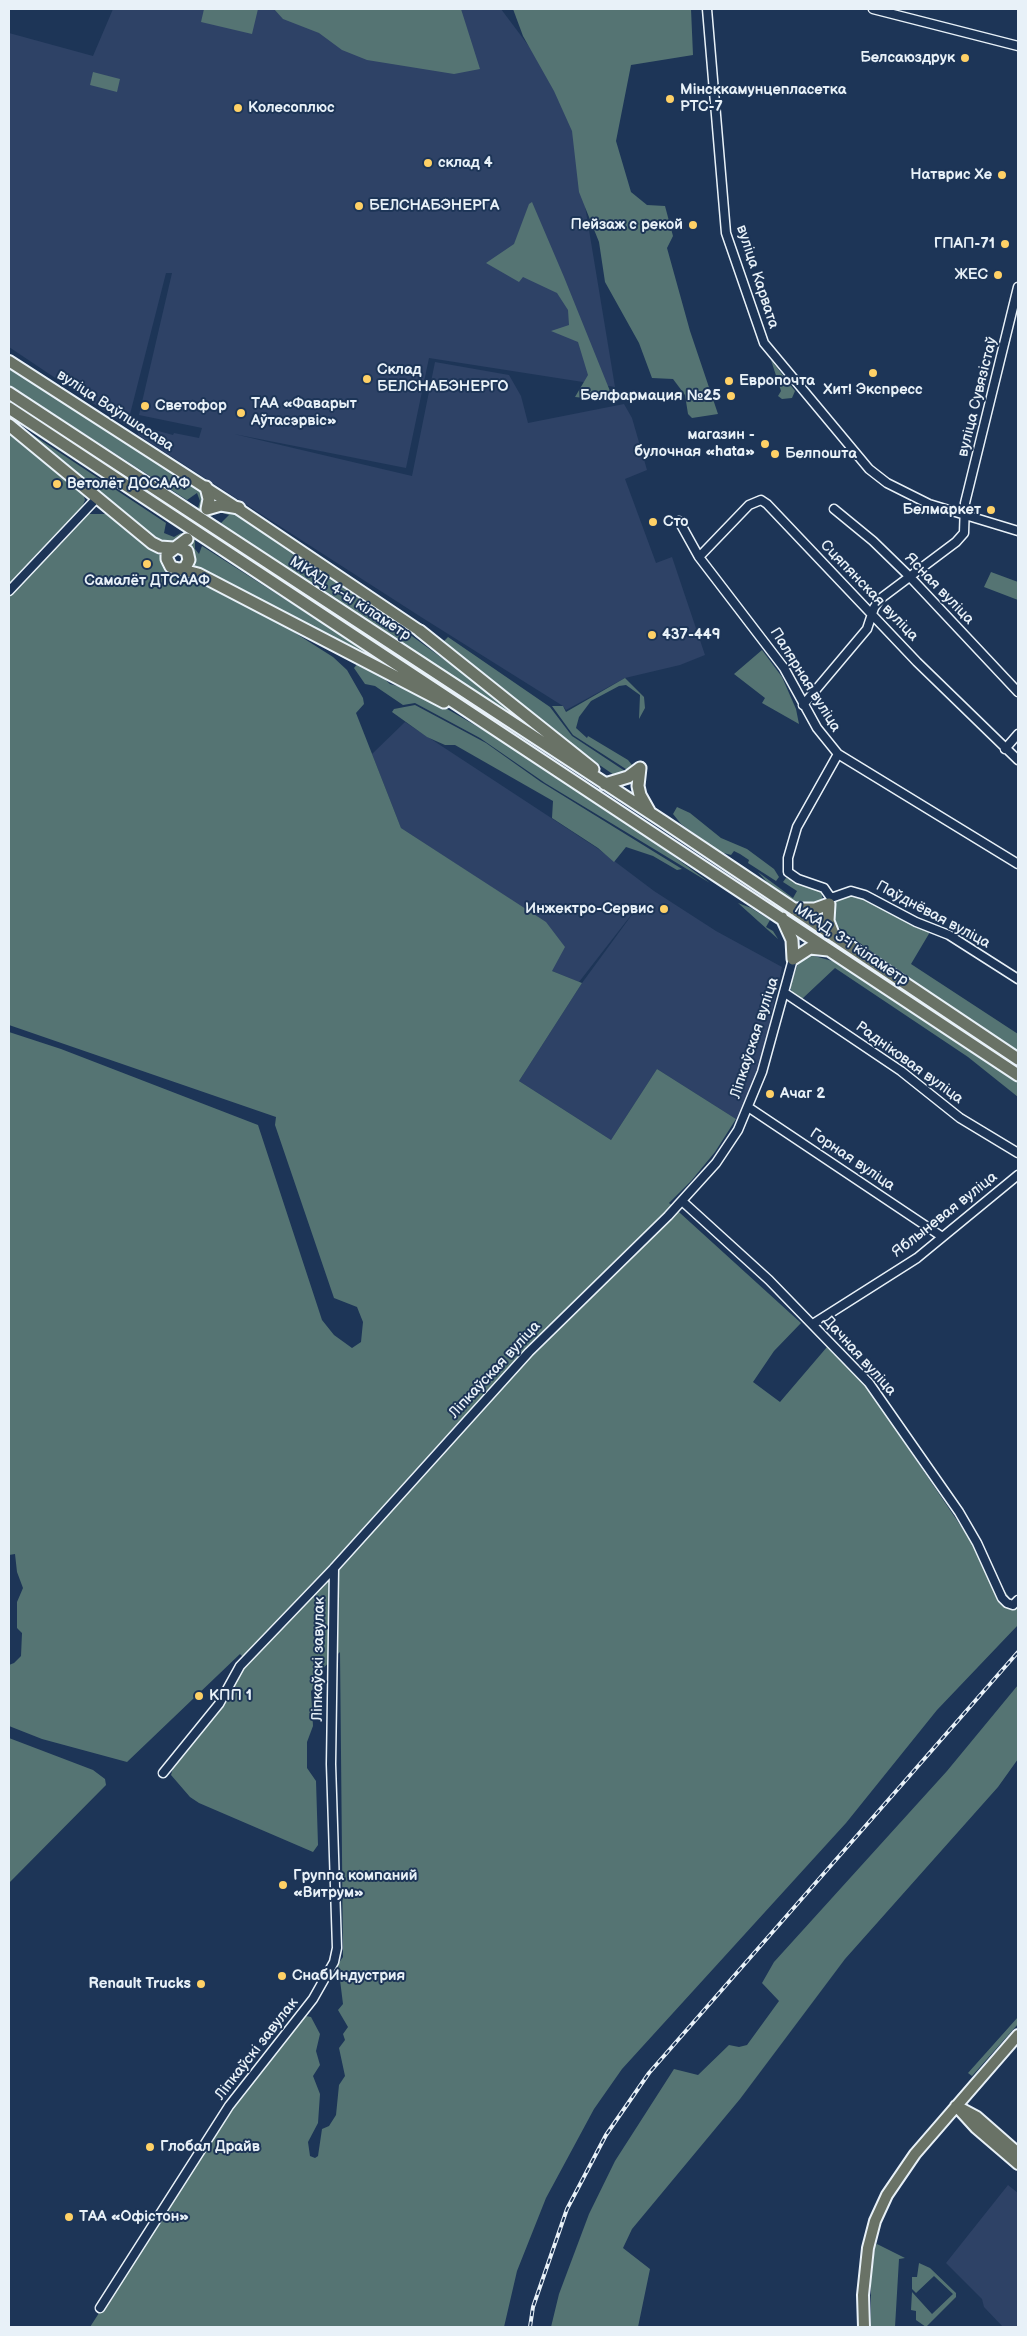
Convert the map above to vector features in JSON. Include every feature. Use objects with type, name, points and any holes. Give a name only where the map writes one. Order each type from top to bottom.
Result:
[{"type":"highway","name":"МКАД, 4-ы кіламетр","points":[[9,393],[675,830]]},
{"type":"highway","name":"МКАД, 4-ы кіламетр","points":[[9,408],[667,841]]},
{"type":"highway","points":[[9,425],[96,499],[152,542],[160,547],[180,548]]},
{"type":"highway","points":[[206,487],[209,498],[207,509]]},
{"type":"highway","points":[[207,509],[217,494]]},
{"type":"highway","points":[[207,509],[221,505],[238,508]]},
{"type":"highway","points":[[152,542],[167,559],[171,567],[198,574],[405,684],[484,722]]},
{"type":"highway","points":[[167,559],[170,550],[180,548]]},
{"type":"highway","points":[[180,548],[189,560],[188,564],[180,569]]},
{"type":"highway","points":[[420,631],[591,766],[605,784],[624,780],[640,768],[638,786],[640,795],[650,813]]},
{"type":"highway","name":"МКАД, 3-і кіламетр","points":[[675,830],[1018,1059]]},
{"type":"highway","name":"МКАД, 3-і кіламетр","points":[[667,841],[1018,1075]]},
{"type":"highway","points":[[794,909],[815,910],[830,901]]},
{"type":"highway","points":[[830,901],[828,921],[834,936]]},
{"type":"highway","points":[[782,918],[792,940],[793,959],[810,948],[833,952]]},
{"type":"main road","name":"вуліца Ваўпшасава","points":[[9,361],[217,494],[420,631]]},
{"type":"main road","points":[[864,2327],[863,2295],[868,2248],[875,2221],[887,2195],[915,2154],[1018,2035]]},
{"type":"main road","points":[[956,2106],[977,2117],[1018,2152]]},
{"type":"main road","points":[[956,2106],[976,2128],[1018,2164]]},
{"type":"street","name":"вуліца Карвата","points":[[707,9],[726,234],[764,343],[873,472],[895,489],[915,499],[1018,531]]},
{"type":"street","points":[[874,9],[1018,46]]},
{"type":"street","name":"вуліца Сувязістаў","points":[[803,705],[866,629],[880,599],[961,537],[966,514],[965,503],[1018,287]]},
{"type":"street","points":[[9,591],[96,499]]},
{"type":"street","name":"Сцяпянская вуліца","points":[[699,556],[749,504],[761,500],[872,615],[1018,760]]},
{"type":"street","name":"Ясная вуліца","points":[[834,509],[873,541],[910,577],[1018,692]]},
{"type":"street","name":"Палярная вуліца","points":[[678,521],[699,556],[768,644],[784,668],[817,728],[838,754],[1018,864]]},
{"type":"street","points":[[1005,749],[1018,734]]},
{"type":"street","points":[[830,901],[824,888],[788,872],[788,858],[797,827],[838,754]]},
{"type":"street","name":"Паўднёвая вуліца","points":[[830,901],[851,891],[865,894],[916,922],[949,935],[1018,979]]},
{"type":"street","name":"Ліпкаўская вуліца","points":[[163,1773],[219,1704],[240,1666],[334,1568],[529,1352],[682,1201],[723,1153],[738,1130],[762,1072],[793,959]]},
{"type":"street","name":"Радніковая вуліца","points":[[785,993],[901,1071],[960,1118],[1018,1153]]},
{"type":"street","name":"Горная вуліца","points":[[748,1107],[941,1236]]},
{"type":"street","name":"Яблыневая вуліца","points":[[812,1324],[917,1258],[941,1236],[1018,1175]]},
{"type":"street","name":"Дачная вуліца","points":[[682,1201],[762,1274],[812,1324],[876,1393],[959,1512],[977,1543],[1002,1598],[1007,1603],[1016,1602]]},
{"type":"street","name":"Ліпкаўскі завулак","points":[[100,2308],[229,2106],[313,1999],[334,1962],[337,1948],[331,1764],[334,1568]]},
{"type":"shaded area","points":[[113,9],[501,9],[567,97],[615,387],[429,358],[406,468],[234,434],[412,476],[435,362],[509,375],[521,396],[528,423],[624,404],[632,418],[647,470],[625,479],[656,563],[672,557],[705,655],[680,665],[625,678],[566,710],[563,706],[138,435],[140,426],[173,435],[174,433],[199,438],[202,428],[139,415],[172,273],[166,273],[127,426],[9,347],[9,33],[93,56]]},
{"type":"shaded area","points":[[405,722],[597,848],[654,891],[716,931],[782,967],[763,1054],[752,1088],[736,1119],[657,1069],[611,1140],[519,1081],[582,983],[642,901],[579,982],[552,971],[546,923],[401,828],[372,754]]},
{"type":"shaded area","points":[[1008,2185],[1018,2193],[1018,2327],[1003,2327],[984,2307],[982,2299],[946,2263]]},
{"type":"green space","points":[[204,9],[258,9],[252,34],[201,22]]},
{"type":"green space","points":[[274,9],[461,9],[480,69],[454,74],[367,60],[342,50],[319,33],[283,19]]},
{"type":"green space","points":[[513,9],[691,9],[693,55],[631,65],[616,141],[631,192],[647,205],[665,206],[673,236],[667,248],[690,331],[718,414],[692,418],[688,414],[685,395],[673,379],[652,378],[639,343],[605,282],[599,242],[579,192],[572,131],[554,91],[523,36]]},
{"type":"green space","points":[[93,72],[120,79],[117,92],[90,85]]},
{"type":"green space","points":[[532,202],[614,401],[575,397],[588,375],[578,342],[551,331],[569,325],[568,310],[557,293],[523,277],[519,282],[486,263],[514,244],[529,204]]},
{"type":"green space","points":[[771,360],[795,391],[792,398],[782,399],[778,396],[781,391]]},
{"type":"green space","points":[[9,368],[198,488],[202,497],[200,509],[198,508],[200,501],[197,493],[187,500],[9,385]]},
{"type":"green space","points":[[27,431],[166,523],[164,533],[174,537],[181,533],[184,535],[173,543],[165,543],[155,538],[42,447]]},
{"type":"green space","points":[[9,432],[83,493],[85,500],[82,507],[90,514],[106,514],[161,556],[166,566],[188,574],[198,582],[270,617],[333,657],[347,670],[363,698],[364,704],[356,713],[401,828],[546,922],[565,947],[552,971],[582,983],[519,1081],[611,1140],[657,1069],[736,1119],[715,1152],[691,1181],[669,1203],[801,1323],[774,1351],[753,1382],[780,1402],[827,1347],[866,1386],[1015,1606],[1018,1603],[1018,1625],[937,1710],[846,1823],[622,2069],[594,2109],[546,2198],[517,2271],[504,2327],[90,2327],[239,2096],[306,2016],[311,2017],[320,2034],[316,2051],[320,2065],[313,2076],[320,2094],[318,2123],[308,2142],[310,2156],[315,2158],[318,2156],[322,2129],[329,2126],[336,2115],[339,2085],[345,2076],[339,2048],[345,2040],[343,2034],[348,2027],[338,2010],[343,2004],[338,1964],[343,1957],[340,1652],[317,1674],[317,1685],[311,1691],[313,1726],[307,1742],[307,1768],[316,1781],[318,1845],[313,1852],[199,1803],[190,1797],[171,1775],[175,1761],[224,1705],[245,1659],[240,1654],[127,1762],[42,1739],[9,1726],[9,1665],[21,1656],[22,1633],[17,1628],[17,1602],[23,1588],[17,1572],[15,1554],[9,1555],[9,1032],[61,1049],[258,1125],[322,1320],[334,1335],[352,1348],[361,1342],[363,1322],[357,1307],[334,1298],[275,1125],[276,1117],[9,1025]]},
{"type":"green space","points":[[217,509],[233,511],[383,615],[501,701],[530,726],[471,690],[251,545],[221,523],[229,515],[219,512],[211,516],[209,514]]},
{"type":"green space","points":[[193,539],[195,541],[195,549],[199,554],[202,546],[389,666],[387,670],[202,572],[192,563],[189,547]]},
{"type":"green space","points":[[991,572],[1018,582],[1018,600],[984,587]]},
{"type":"green space","points":[[448,637],[550,707],[572,736],[628,773],[618,776],[614,775],[572,746],[443,642]]},
{"type":"green space","points":[[762,650],[782,677],[796,709],[799,724],[762,703],[765,698],[734,674]]},
{"type":"green space","points":[[358,663],[380,675],[390,684],[418,692],[497,738],[650,839],[710,883],[545,783],[480,738],[415,703],[403,705],[375,686],[365,684],[354,668]]},
{"type":"green space","points":[[625,678],[644,697],[645,708],[639,719],[640,695],[626,685],[619,686],[591,701],[579,717],[576,728],[587,738],[588,736],[628,760],[632,765],[629,771],[573,735],[552,706],[563,706],[566,712]]},
{"type":"green space","points":[[415,705],[486,743],[541,782],[682,869],[677,870],[653,856],[626,847],[614,862],[598,848],[552,818],[553,801],[455,745],[445,745],[427,737],[392,712],[394,709]]},
{"type":"green space","points":[[677,807],[690,813],[721,838],[747,849],[774,869],[779,877],[776,881],[748,863],[749,860],[734,851],[731,855],[720,852],[681,824],[673,814]]},
{"type":"green space","points":[[758,872],[793,898],[797,891],[783,882],[786,878],[821,890],[823,901],[821,904],[801,906],[774,890]]},
{"type":"green space","points":[[854,894],[930,932],[911,964],[1018,1034],[1018,1052],[921,988],[834,924],[832,920],[836,899]]},
{"type":"green space","points":[[738,903],[751,908],[770,920],[766,927],[773,931],[778,939]]},
{"type":"green space","points":[[807,954],[836,962],[1018,1081],[1018,1097],[968,1057],[835,968],[802,999],[793,993],[790,988],[798,963]]},
{"type":"green space","points":[[1018,1685],[1018,1759],[998,1787],[845,1959],[740,2099],[632,2229],[623,2248],[650,2269],[638,2327],[551,2327],[559,2294],[589,2214],[615,2161],[674,2069],[698,2075],[729,2045],[739,2047],[747,2045],[779,2001],[762,1983],[774,1962],[947,1771]]},
{"type":"green space","points":[[9,1738],[93,1770],[105,1779],[106,1785],[9,1883]]},
{"type":"green space","points":[[1018,2017],[1018,2024],[972,2076],[968,2073]]},
{"type":"green space","points":[[877,2244],[905,2258],[899,2259],[895,2327],[871,2327],[871,2278],[875,2246]]},
{"type":"green space","points":[[919,2263],[930,2268],[956,2293],[956,2297],[926,2327],[916,2320],[916,2311],[911,2310],[912,2292],[932,2314],[953,2294],[934,2276],[916,2293],[912,2289],[912,2277],[917,2277]]},
{"type":"railway","points":[[530,2327],[533,2307],[567,2209],[606,2135],[649,2073],[1018,1652]]},
{"type":"place","name":"Белсаюздрук","points":[[965,58]]},
{"type":"place","name":"Мінсккамунцепласетка РТС-7","points":[[670,99]]},
{"type":"place","name":"Колесоплюс","points":[[238,108]]},
{"type":"place","name":"склад 4","points":[[428,163]]},
{"type":"place","name":"Натврис Хе","points":[[1002,175]]},
{"type":"place","name":"БЕЛСНАБЭНЕРГА","points":[[359,206]]},
{"type":"place","name":"Пейзаж с рекой","points":[[693,225]]},
{"type":"place","name":"ГПАП-71","points":[[1005,244]]},
{"type":"place","name":"ЖЕС","points":[[998,275]]},
{"type":"place","name":"Хит! Экспресс","points":[[873,373]]},
{"type":"place","name":"Склад БЕЛСНАБЭНЕРГО","points":[[367,379]]},
{"type":"place","name":"Европочта","points":[[729,381]]},
{"type":"place","name":"Белфармация №25","points":[[731,396]]},
{"type":"place","name":"Светофор","points":[[145,406]]},
{"type":"place","name":"ТАА «Фаварыт Аўтасэрвіс»","points":[[241,413]]},
{"type":"place","name":"магазин - булочная «hata»","points":[[765,444]]},
{"type":"place","name":"Белпошта","points":[[775,454]]},
{"type":"place","name":"Ветолёт ДОСААФ","points":[[57,484]]},
{"type":"place","name":"Белмаркет","points":[[991,510]]},
{"type":"place","name":"Сто","points":[[653,522]]},
{"type":"place","name":"Самалёт ДТСААФ","points":[[147,564]]},
{"type":"place","name":"437-449","points":[[652,635]]},
{"type":"place","name":"Инжектро-Сервис","points":[[664,909]]},
{"type":"place","name":"Ачаг 2","points":[[770,1094]]},
{"type":"place","name":"КПП 1","points":[[199,1696]]},
{"type":"place","name":"Группа компаний «Витрум»","points":[[283,1885]]},
{"type":"place","name":"СнабИндустрия","points":[[282,1976]]},
{"type":"place","name":"Renault Trucks","points":[[201,1984]]},
{"type":"place","name":"Глобал Драйв","points":[[150,2147]]},
{"type":"place","name":"ТАА «Офістон»","points":[[69,2217]]}]
